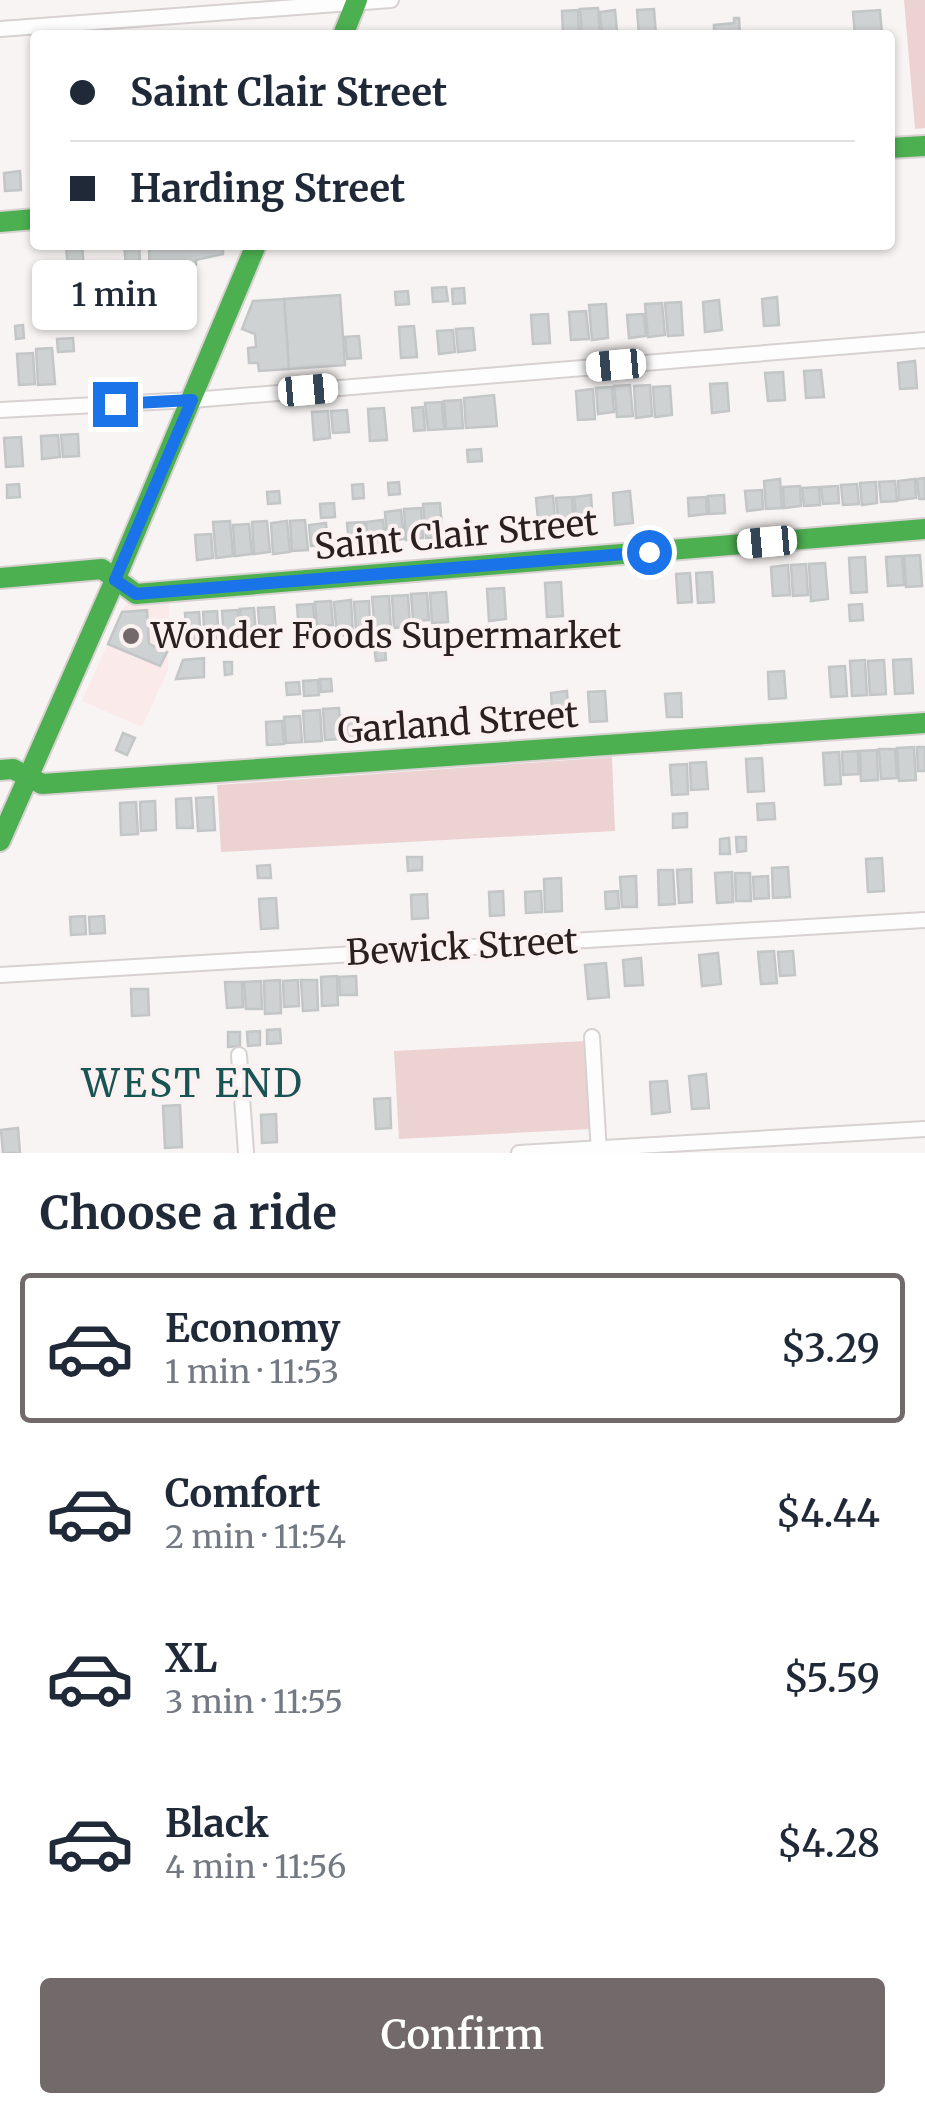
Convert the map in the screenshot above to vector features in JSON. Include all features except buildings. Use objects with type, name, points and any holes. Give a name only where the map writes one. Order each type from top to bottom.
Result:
[{"type":"street","points":[[0,28],[391,0]]},
{"type":"street","points":[[344,30],[356,1]]},
{"type":"street","points":[[895,148],[925,146]]},
{"type":"street","points":[[0,222],[30,219]]},
{"type":"street","points":[[0,841],[254,250]]},
{"type":"street","points":[[0,410],[192,400],[925,340]]},
{"type":"street","name":"Saint Clair Street","points":[[0,578],[102,569],[136,594],[925,529]]},
{"type":"street","name":"Garland Street","points":[[0,770],[13,769],[42,784],[925,723]]},
{"type":"street","name":"Bewick Street","points":[[0,975],[925,920]]},
{"type":"street","points":[[592,1037],[599,1151]]},
{"type":"street","points":[[239,1055],[246,1153]]},
{"type":"street","points":[[519,1153],[925,1129]]},
{"type":"shaded area","points":[[904,0],[925,0],[925,128],[915,129]]},
{"type":"shaded area","points":[[169,599],[168,670],[142,727],[82,701],[126,603]]},
{"type":"shaded area","points":[[612,757],[615,831],[221,852],[217,785]]},
{"type":"shaded area","points":[[585,1041],[590,1129],[399,1139],[394,1051]]},
{"type":"traffic: fast","points":[[345,30],[357,0]]},
{"type":"traffic: fast","points":[[895,148],[925,146]]},
{"type":"traffic: fast","points":[[0,222],[30,219]]},
{"type":"traffic: fast","points":[[0,841],[254,250]]},
{"type":"traffic: fast","points":[[0,578],[102,569],[136,594],[925,529]]},
{"type":"traffic: fast","points":[[0,770],[13,769],[42,784],[925,723]]},
{"type":"place","name":"Wonder Foods Supermarket","points":[[131,636]]},
{"type":"district","name":"WEST END","points":[[193,1083]]},
{"type":"route","points":[[115,404],[192,400],[115,580],[136,594],[649,552]]}]
